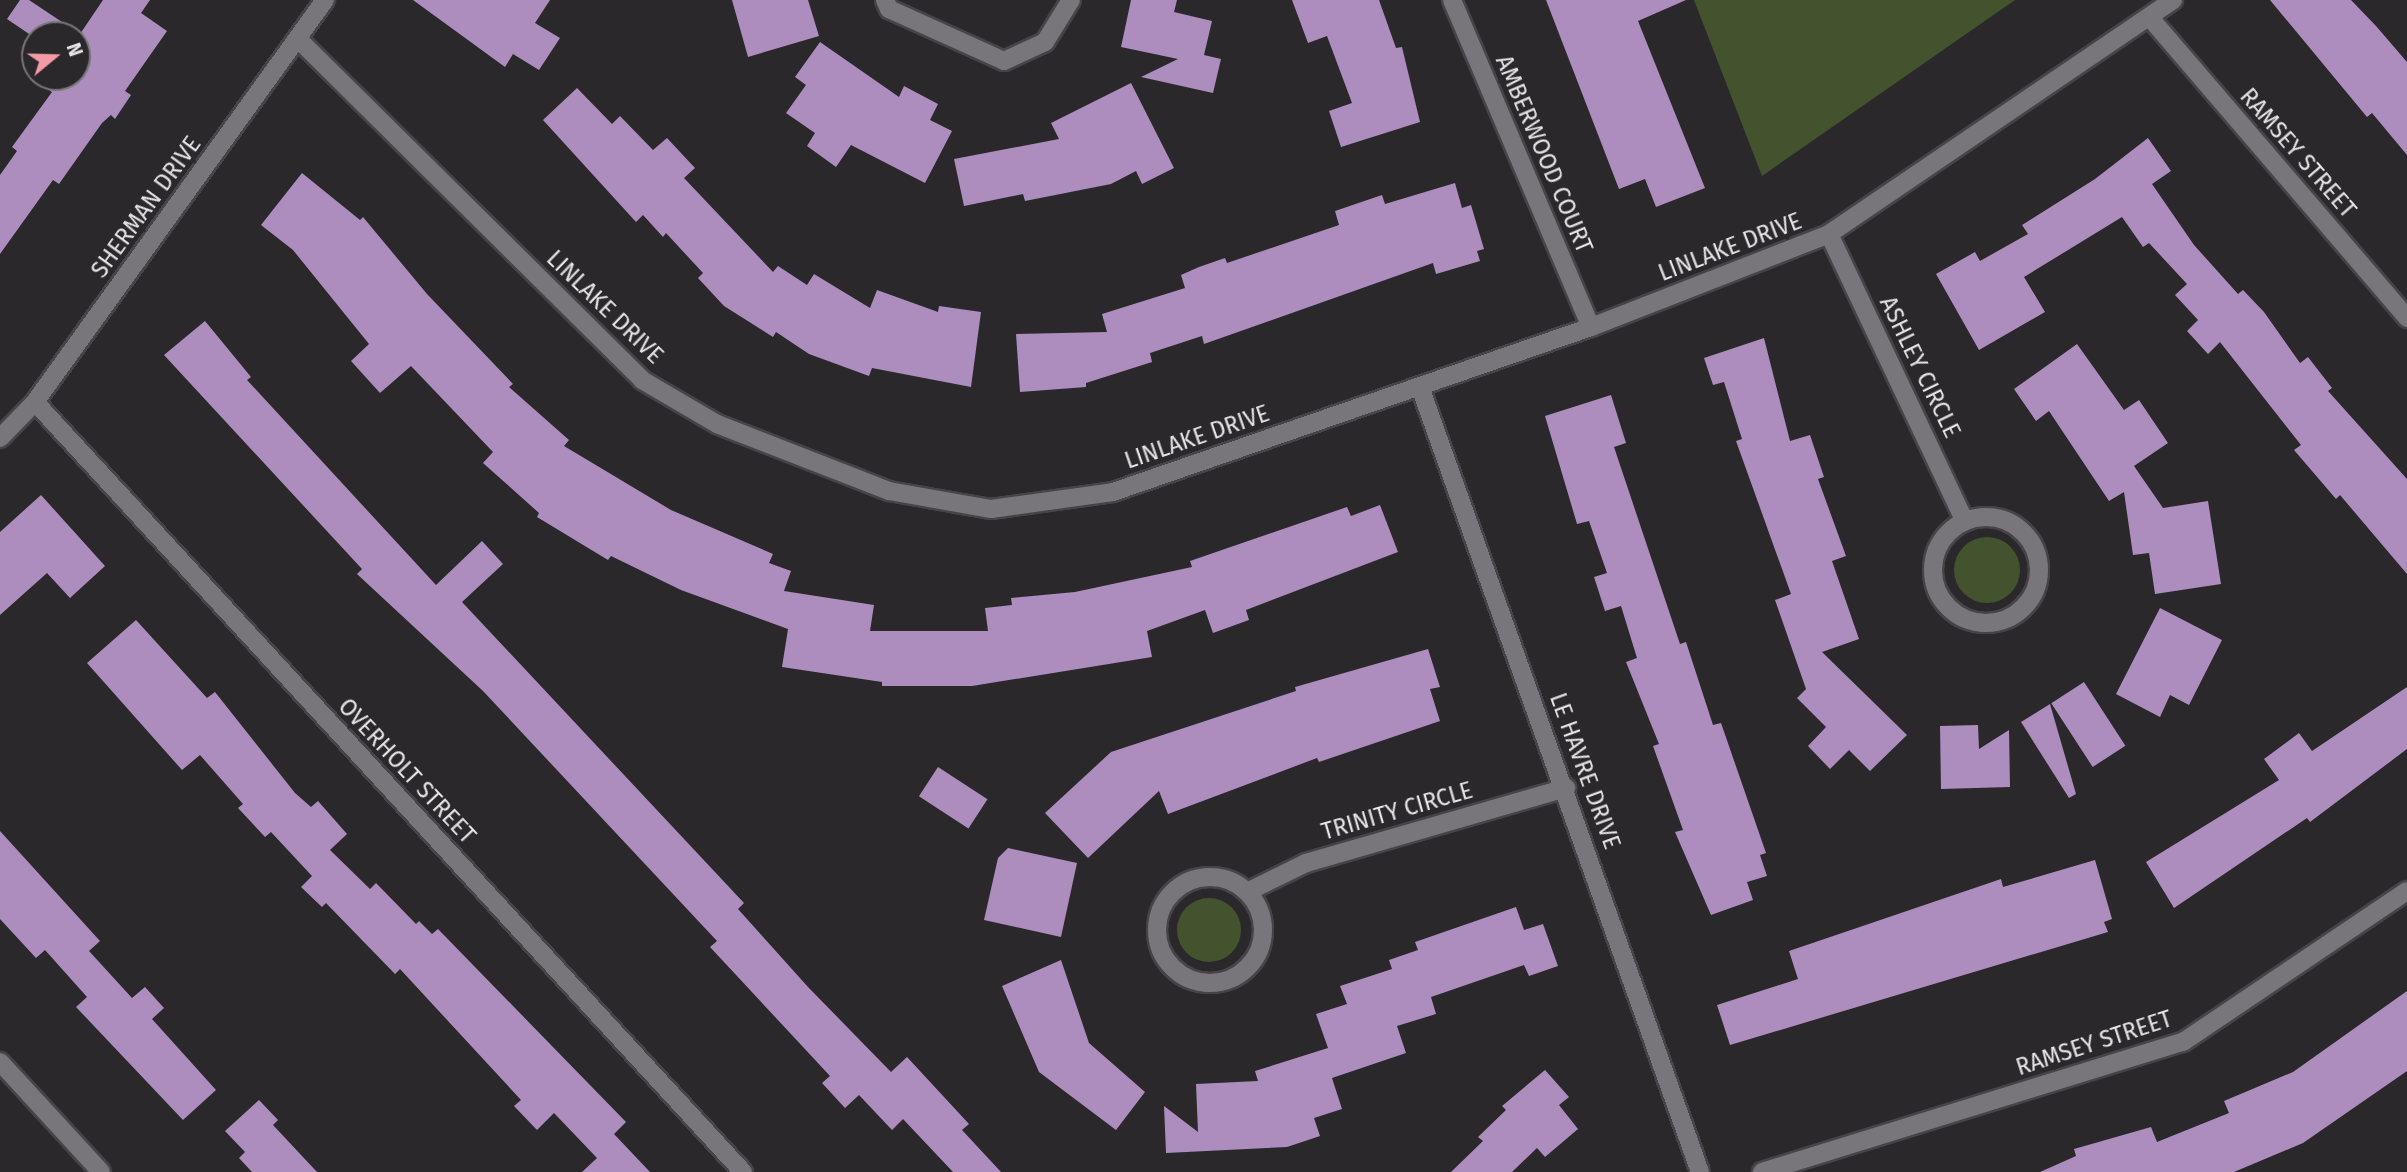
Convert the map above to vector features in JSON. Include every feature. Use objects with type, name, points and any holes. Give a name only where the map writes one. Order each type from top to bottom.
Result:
[{"type":"street","name":"SHERMAN DRIVE","points":[[0,438],[35,402],[325,0]]},
{"type":"street","points":[[885,0],[889,9],[1004,61],[1045,42],[1071,0]]},
{"type":"street","name":"AMBERWOOD COURT","points":[[1451,0],[1591,327]]},
{"type":"street","name":"LINLAKE DRIVE","points":[[298,39],[642,380],[717,424],[890,491],[991,509],[1113,492],[1591,327],[1829,234],[2151,19],[2173,0]]},
{"type":"street","name":"RAMSEY STREET","points":[[2151,19],[2407,318]]},
{"type":"street","name":"ASHLEY CIRCLE","points":[[1829,234],[1965,522]]},
{"type":"street","name":"LE HAVRE DRIVE","points":[[1420,387],[1566,788],[1700,1172]]},
{"type":"street","name":"OVERHOLT STREET","points":[[35,402],[743,1172]]},
{"type":"street","points":[[1981,517],[2006,522],[2036,551],[2038,584],[2031,600],[2004,621],[1986,624],[1953,612],[1934,582],[1939,546],[1965,522],[1981,517]]},
{"type":"street","name":"TRINITY CIRCLE","points":[[1247,891],[1306,863],[1566,788]]},
{"type":"street","points":[[1217,877],[1247,891],[1263,923],[1255,958],[1227,981],[1201,982],[1176,972],[1165,958],[1157,926],[1170,894],[1183,884],[1217,877]]},
{"type":"street","name":"RAMSEY STREET","points":[[1762,1172],[2183,1042],[2407,891]]},
{"type":"street","points":[[0,1062],[101,1172]]},
{"type":"green space","points":[[1694,0],[2015,0],[1762,176]]},
{"type":"green space","points":[[1987,537],[2010,547],[2020,570],[2010,593],[1987,603],[1964,593],[1954,570],[1964,547]]},
{"type":"green space","points":[[1203,898],[1215,898],[1232,907],[1239,918],[1239,942],[1232,953],[1215,962],[1203,962],[1191,957],[1182,948],[1177,936],[1177,924],[1182,912],[1191,903]]},
{"type":"building","points":[[20,0],[29,0],[60,21],[21,21],[21,28],[7,19]]},
{"type":"building","points":[[103,0],[150,0],[141,13],[167,31],[125,91],[131,95],[115,119],[111,115],[102,123],[59,184],[53,180],[0,254],[0,175],[17,151],[12,147],[52,92],[91,91],[91,21],[89,21]]},
{"type":"building","points":[[413,0],[550,0],[535,23],[560,38],[539,70],[513,54],[505,67]]},
{"type":"building","points":[[732,0],[808,0],[819,36],[748,57]]},
{"type":"building","points":[[1131,0],[1177,0],[1174,12],[1212,21],[1204,55],[1221,59],[1213,93],[1141,77],[1178,59],[1121,47]]},
{"type":"building","points":[[1292,0],[1379,0],[1396,48],[1402,47],[1420,122],[1341,147],[1329,111],[1352,103],[1327,36],[1308,43]]},
{"type":"building","points":[[1546,0],[1686,0],[1638,21],[1705,188],[1656,207],[1645,179],[1619,189]]},
{"type":"building","points":[[2270,0],[2351,0],[2376,26],[2407,62],[2407,155],[2372,113],[2367,117]]},
{"type":"building","points":[[820,42],[899,97],[904,86],[938,104],[930,120],[952,131],[925,183],[851,145],[836,167],[807,146],[815,133],[786,113],[806,85],[795,77]]},
{"type":"building","points":[[1131,83],[1174,168],[1142,184],[1136,171],[1111,184],[1025,201],[1023,194],[964,206],[954,159],[1059,139],[1051,123]]},
{"type":"building","points":[[577,88],[612,124],[620,116],[653,150],[667,138],[695,168],[684,178],[773,272],[778,266],[807,285],[814,274],[870,308],[877,290],[938,312],[939,306],[981,312],[971,387],[872,368],[869,376],[809,354],[776,332],[773,337],[724,306],[698,278],[703,273],[666,233],[663,237],[643,215],[636,222],[543,120]]},
{"type":"building","points":[[2148,138],[2171,171],[2152,184],[2194,245],[2238,294],[2243,290],[2264,312],[2300,363],[2308,357],[2332,388],[2328,391],[2407,479],[2407,574],[2340,495],[2336,499],[2294,450],[2301,445],[2220,342],[2208,354],[2187,331],[2198,320],[2175,295],[2187,284],[2149,243],[2143,247],[2122,217],[2024,277],[2045,312],[1979,350],[1936,274],[1975,252],[1980,261],[2028,234],[2022,225],[2095,179]]},
{"type":"building","points":[[302,173],[360,220],[363,217],[427,294],[513,384],[509,387],[569,440],[564,446],[671,510],[773,554],[769,563],[791,571],[784,591],[874,605],[870,631],[988,631],[985,608],[1012,605],[1011,598],[1075,592],[1192,567],[1190,561],[1347,507],[1351,516],[1380,505],[1398,552],[1246,610],[1249,620],[1213,633],[1205,610],[1147,631],[1152,657],[972,686],[882,686],[882,682],[782,667],[788,629],[681,590],[611,556],[608,560],[537,517],[539,513],[483,463],[493,452],[411,366],[380,393],[351,361],[369,344],[293,250],[261,225]]},
{"type":"building","points":[[1455,183],[1462,208],[1471,205],[1484,249],[1477,251],[1480,261],[1436,274],[1433,263],[1204,344],[1202,336],[1150,353],[1152,362],[1086,383],[1086,387],[1020,392],[1016,334],[1107,332],[1102,314],[1185,288],[1181,275],[1199,267],[1225,258],[1227,263],[1339,225],[1335,211],[1382,195],[1385,204]]},
{"type":"building","points":[[205,321],[251,377],[247,380],[436,585],[482,541],[503,564],[462,602],[744,903],[738,909],[808,987],[891,1072],[907,1057],[969,1124],[962,1130],[1001,1172],[953,1172],[903,1119],[892,1130],[859,1095],[845,1108],[822,1083],[830,1076],[710,947],[717,941],[483,691],[357,574],[362,569],[164,355]]},
{"type":"building","points":[[1764,338],[1790,441],[1810,435],[1824,477],[1818,479],[1846,556],[1832,561],[1859,639],[1822,652],[1907,735],[1870,771],[1849,750],[1830,769],[1808,746],[1826,727],[1797,698],[1806,689],[1775,600],[1791,594],[1736,441],[1742,439],[1724,382],[1713,385],[1704,358]]},
{"type":"building","points":[[2077,344],[2124,410],[2139,400],[2168,443],[2134,466],[2163,508],[2208,501],[2221,584],[2155,594],[2149,553],[2133,555],[2124,492],[2109,501],[2049,411],[2036,421],[2014,389]]},
{"type":"building","points":[[1611,395],[1626,443],[1614,447],[1680,644],[1686,642],[1713,725],[1721,723],[1766,853],[1760,855],[1767,876],[1747,882],[1753,900],[1711,915],[1675,832],[1683,830],[1653,746],[1659,744],[1626,662],[1637,658],[1621,606],[1605,611],[1594,577],[1607,573],[1589,521],[1577,524],[1545,416]]},
{"type":"building","points":[[41,495],[105,566],[70,598],[47,573],[0,615],[0,532]]},
{"type":"building","points":[[2160,608],[2222,640],[2189,705],[2170,695],[2160,717],[2116,694]]},
{"type":"building","points":[[136,620],[207,698],[215,692],[295,793],[311,807],[318,801],[347,834],[330,850],[370,889],[376,883],[416,924],[419,921],[432,934],[438,929],[626,1122],[614,1134],[650,1172],[582,1172],[597,1158],[554,1113],[537,1130],[514,1106],[521,1100],[400,969],[395,974],[326,903],[322,907],[301,887],[312,876],[271,832],[265,837],[238,808],[243,804],[200,755],[182,770],[87,663]]},
{"type":"building","points":[[1428,649],[1440,687],[1430,689],[1440,721],[1319,762],[1317,758],[1168,814],[1159,791],[1088,858],[1045,813],[1111,752],[1296,691],[1295,687]]},
{"type":"building","points":[[2084,682],[2125,746],[2093,767],[2051,703]]},
{"type":"building","points":[[2407,687],[2407,749],[2310,822],[2307,818],[2174,908],[2146,862],[2279,780],[2264,759],[2299,733],[2312,751]]},
{"type":"building","points":[[2050,704],[2076,794],[2069,798],[2021,722]]},
{"type":"building","points":[[1978,725],[1979,749],[2009,730],[2010,787],[1941,789],[1940,726]]},
{"type":"building","points":[[938,767],[987,799],[968,828],[919,796]]},
{"type":"building","points":[[0,831],[100,941],[89,951],[132,998],[145,987],[164,1008],[152,1019],[216,1090],[183,1120],[76,1007],[87,997],[45,950],[36,958],[0,919]]},
{"type":"building","points":[[1008,848],[1077,863],[1061,937],[984,920],[998,858]]},
{"type":"building","points":[[2095,860],[2112,919],[2104,922],[2108,932],[1730,1045],[1717,1005],[1798,979],[1789,951],[2001,879],[2003,887]]},
{"type":"building","points":[[1516,907],[1524,930],[1543,924],[1558,966],[1529,976],[1524,965],[1431,997],[1436,1014],[1397,1026],[1406,1053],[1332,1078],[1342,1109],[1314,1118],[1320,1136],[1287,1147],[1166,1153],[1164,1106],[1198,1132],[1196,1084],[1258,1081],[1255,1071],[1328,1048],[1316,1014],[1347,1004],[1340,986],[1392,969],[1389,960],[1418,950],[1415,942]]},
{"type":"building","points":[[1061,960],[1089,1043],[1145,1092],[1116,1130],[1039,1072],[1002,986]]},
{"type":"building","points":[[2407,991],[2407,1071],[2303,1143],[2234,1172],[2040,1172],[2076,1156],[2074,1149],[2151,1127],[2157,1142],[2229,1113],[2224,1101],[2293,1072]]},
{"type":"building","points":[[1545,1070],[1569,1097],[1559,1105],[1578,1129],[1545,1157],[1537,1148],[1512,1172],[1451,1172],[1483,1141],[1478,1137],[1506,1110],[1502,1106]]},
{"type":"building","points":[[259,1100],[278,1120],[273,1125],[317,1172],[252,1172],[239,1158],[245,1152],[225,1131]]}]
